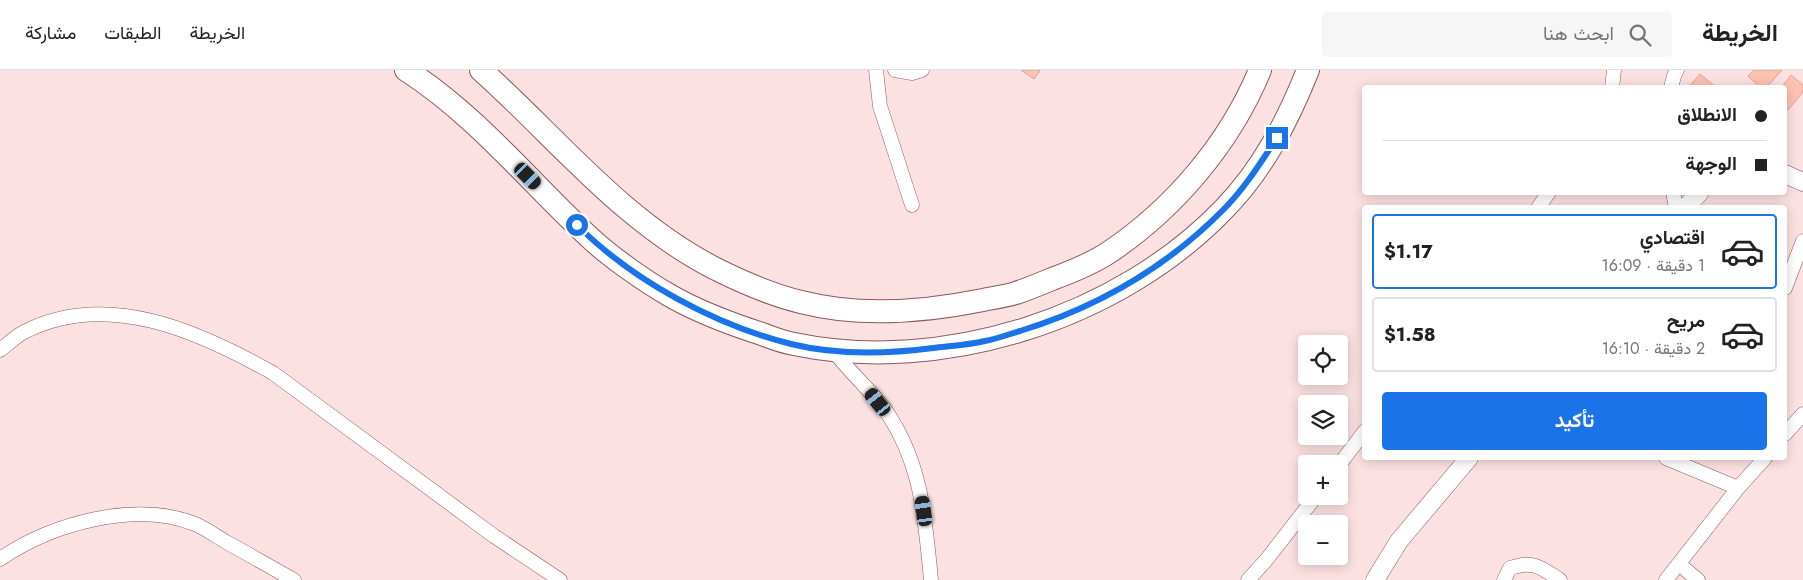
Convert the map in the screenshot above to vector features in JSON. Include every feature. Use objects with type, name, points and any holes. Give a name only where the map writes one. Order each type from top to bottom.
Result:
[{"type":"main road","points":[[406,70],[453,104],[492,140],[590,238],[646,281],[672,297],[716,317],[792,344],[833,350],[887,352],[986,341],[1072,313],[1126,286],[1168,258],[1225,208],[1246,183],[1277,138],[1308,70]]},
{"type":"main road","points":[[482,70],[626,208],[664,238],[716,269],[768,291],[801,302],[838,308],[921,310],[1014,294],[1072,271],[1107,254],[1157,214],[1213,154],[1228,131],[1260,70]]},
{"type":"street","points":[[876,70],[880,106],[912,205]]},
{"type":"street","points":[[895,70],[912,73],[922,70]]},
{"type":"street","points":[[1612,85],[1614,70]]},
{"type":"street","points":[[1672,85],[1677,70]]},
{"type":"street","points":[[1787,168],[1803,172]]},
{"type":"street","points":[[1787,175],[1803,182]]},
{"type":"street","points":[[1688,205],[1697,195]]},
{"type":"street","points":[[1787,283],[1803,241]]},
{"type":"street","points":[[0,350],[23,332],[71,317],[98,313],[154,321],[236,352],[273,373],[494,536],[560,580]]},
{"type":"street","points":[[833,350],[850,372],[885,410],[906,446],[921,494],[931,580]]},
{"type":"street","points":[[1787,432],[1802,418]]},
{"type":"street","points":[[1347,455],[1362,435]]},
{"type":"street","points":[[1375,580],[1398,541],[1467,460]]},
{"type":"street","points":[[1671,460],[1738,488]]},
{"type":"street","points":[[1666,580],[1738,488],[1763,460]]},
{"type":"street","points":[[1248,580],[1309,505]]},
{"type":"street","points":[[0,559],[18,547],[54,531],[84,522],[127,514],[159,514],[195,524],[294,580]]},
{"type":"street","points":[[1504,580],[1510,568],[1530,564],[1537,564],[1560,580]]},
{"type":"street","points":[[1679,564],[1698,580]]},
{"type":"building","points":[[1021,70],[1038,70],[1040,71],[1034,79]]},
{"type":"building","points":[[1754,70],[1782,70],[1769,85],[1758,85],[1748,76]]},
{"type":"building","points":[[1700,74],[1713,85],[1691,85]]},
{"type":"building","points":[[1791,75],[1803,85],[1803,92],[1788,110],[1787,85],[1783,85]]},
{"type":"route","points":[[577,225],[590,238],[646,281],[672,297],[716,317],[754,331],[792,344],[833,350],[887,352],[923,349],[986,341],[1072,313],[1111,295],[1168,258],[1225,208],[1246,183],[1277,138]]}]
